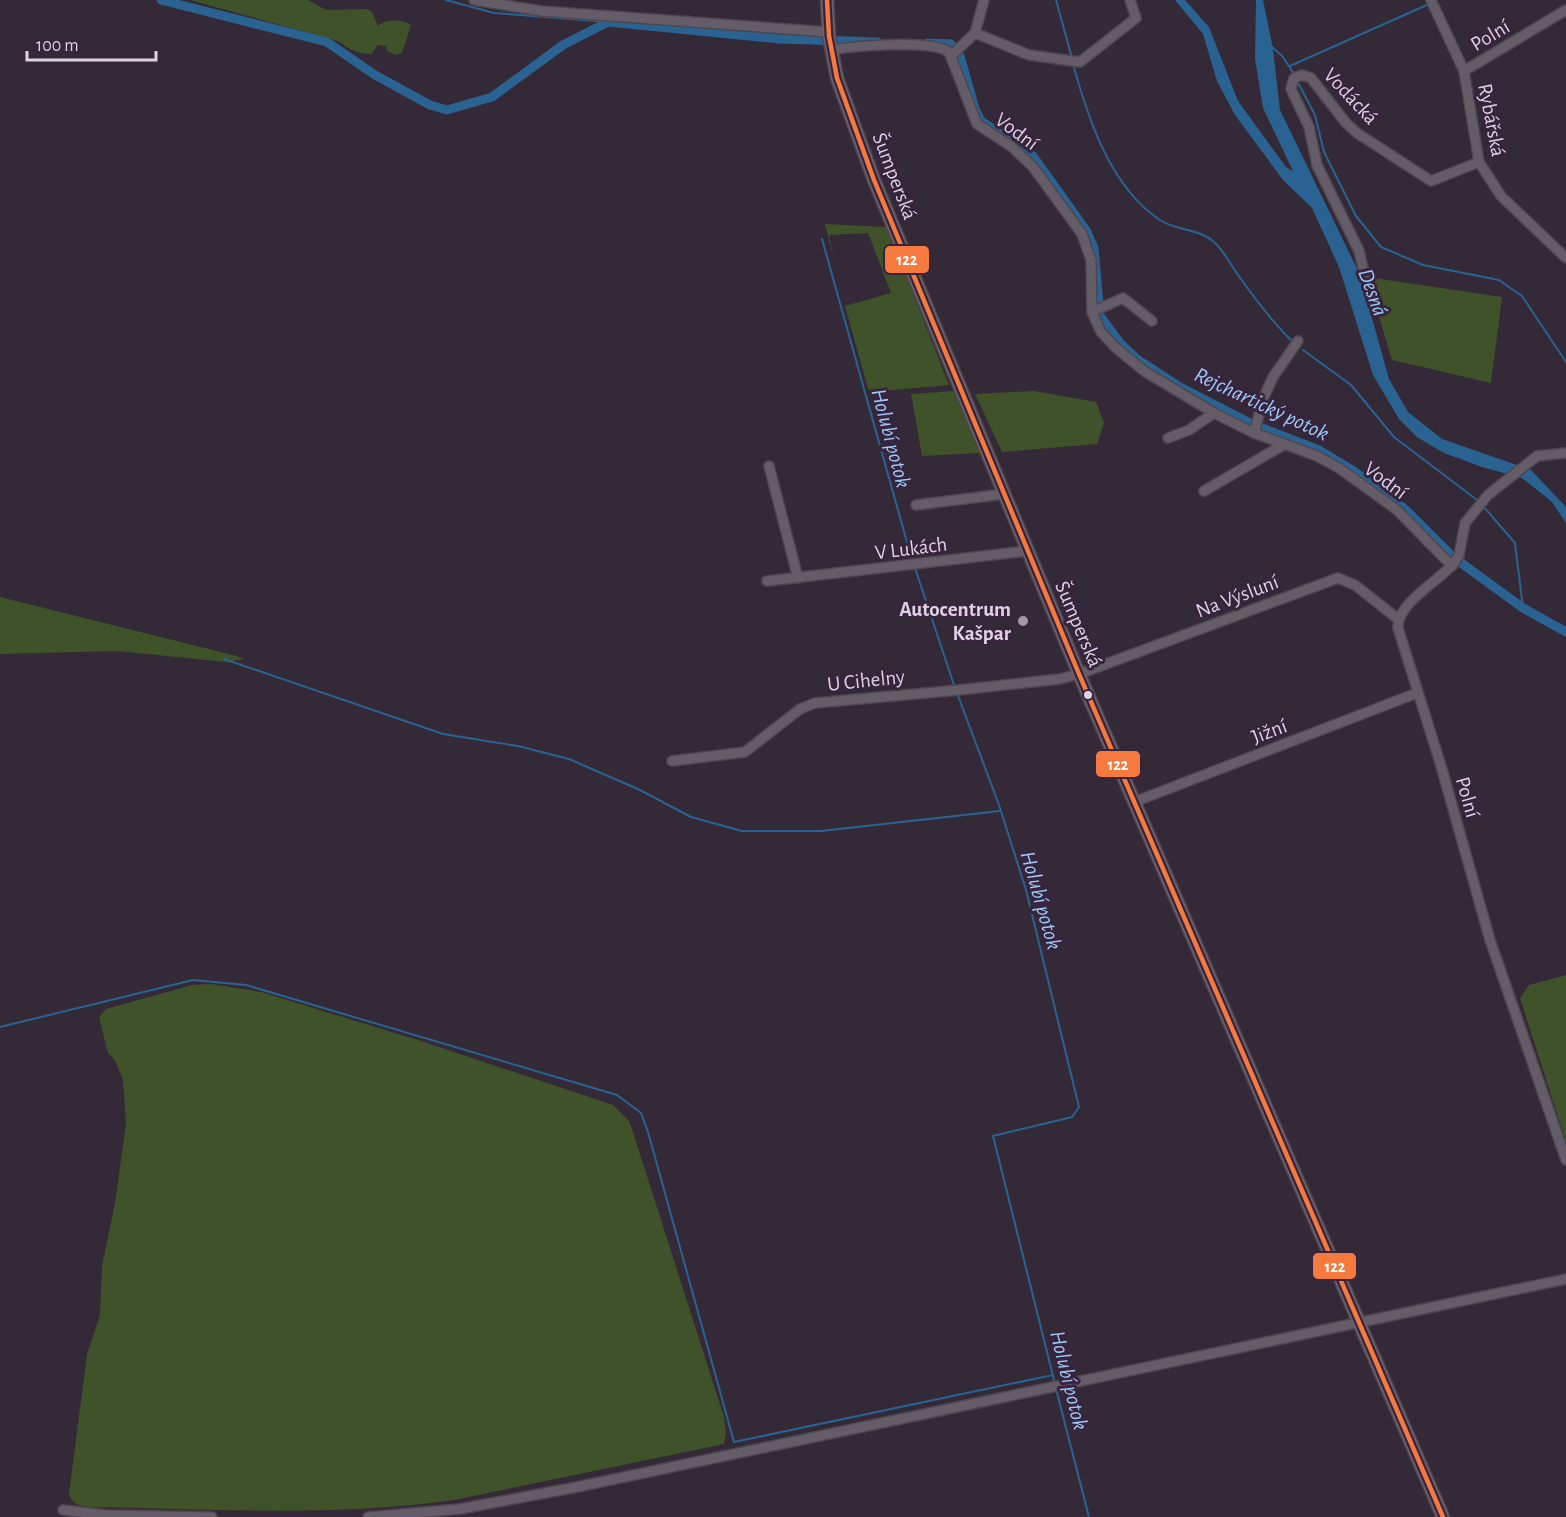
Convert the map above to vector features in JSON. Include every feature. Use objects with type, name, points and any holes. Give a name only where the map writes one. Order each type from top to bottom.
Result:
[{"type":"main road","name":"Šumperská","points":[[827,0],[830,41],[837,78],[874,180],[1079,674],[1443,1517]]},
{"type":"street","points":[[474,0],[541,11],[830,41],[941,47],[956,51],[975,33],[984,0]]},
{"type":"street","points":[[975,33],[1029,55],[1074,62],[1084,59],[1136,18],[1130,0]]},
{"type":"street","name":"Rybářská","points":[[1431,0],[1464,71],[1479,162],[1501,196],[1566,258]]},
{"type":"street","name":"Polní","points":[[1464,71],[1566,10]]},
{"type":"street","name":"Vodní","points":[[956,51],[970,112],[977,123],[1023,156],[1082,234],[1091,260],[1101,332],[1128,360],[1214,413],[1317,456],[1368,488],[1397,510],[1455,561]]},
{"type":"street","name":"Vodácká","points":[[1366,281],[1359,251],[1317,165],[1306,117],[1291,89],[1296,77],[1311,78],[1346,123],[1357,133],[1426,178],[1438,180],[1479,162]]},
{"type":"street","points":[[1097,310],[1123,298],[1152,321]]},
{"type":"street","points":[[1255,432],[1273,377],[1298,341]]},
{"type":"street","points":[[1168,438],[1195,427],[1214,413]]},
{"type":"street","points":[[1204,491],[1285,444]]},
{"type":"street","points":[[1398,619],[1405,609],[1455,561],[1464,523],[1479,503],[1528,460],[1545,453],[1566,453]]},
{"type":"street","points":[[769,466],[798,578]]},
{"type":"street","points":[[916,505],[1004,494]]},
{"type":"street","name":"V Lukách","points":[[767,581],[913,566],[1027,551]]},
{"type":"street","name":"Na Výsluní","points":[[1079,674],[1338,578],[1355,585],[1398,619]]},
{"type":"street","name":"Polní","points":[[1398,619],[1417,693],[1441,766],[1490,940],[1566,1160]]},
{"type":"street","name":"U Cihelny","points":[[672,762],[745,752],[800,709],[814,703],[954,691],[1060,679],[1079,674]]},
{"type":"street","name":"Jižní","points":[[1134,802],[1417,693]]},
{"type":"street","points":[[368,1517],[460,1509],[565,1489],[1566,1279]]},
{"type":"street","points":[[63,1510],[106,1515],[212,1517]]},
{"type":"green space","points":[[190,0],[308,0],[326,10],[367,9],[372,12],[378,26],[394,21],[411,25],[402,53],[396,55],[387,51],[386,46],[378,45],[371,54],[366,54],[338,41]]},
{"type":"green space","points":[[825,224],[887,227],[949,385],[869,392],[845,306],[891,293],[868,233],[829,235],[834,259]]},
{"type":"green space","points":[[1367,277],[1502,297],[1491,383],[1392,360]]},
{"type":"green space","points":[[954,391],[980,453],[922,456],[911,394]]},
{"type":"green space","points":[[1034,391],[1096,402],[1104,423],[1097,444],[1002,452],[975,394]]},
{"type":"green space","points":[[0,597],[244,659],[226,662],[117,651],[0,654]]},
{"type":"green space","points":[[1566,975],[1566,1142],[1520,998],[1529,985]]},
{"type":"green space","points":[[211,984],[261,992],[421,1041],[613,1105],[629,1121],[633,1132],[724,1417],[726,1432],[724,1444],[454,1500],[409,1505],[363,1509],[272,1511],[89,1507],[74,1502],[69,1494],[87,1354],[100,1315],[102,1266],[115,1203],[126,1123],[123,1080],[115,1060],[108,1053],[99,1017],[106,1009],[192,985]]},
{"type":"water","points":[[1175,0],[1185,0],[1209,27],[1238,101],[1286,167],[1293,171],[1263,108],[1255,59],[1256,0],[1263,0],[1273,49],[1280,110],[1360,275],[1389,379],[1408,412],[1442,439],[1531,470],[1566,507],[1566,523],[1552,502],[1522,478],[1444,453],[1417,437],[1399,419],[1373,375],[1339,267],[1312,208],[1283,180],[1235,115],[1217,81],[1203,34]]},
{"type":"waterway","name":"Rejchartický potok","points":[[161,0],[327,42],[375,75],[430,105],[447,110],[492,97],[563,45],[608,22],[780,39],[878,42]]},
{"type":"waterway","points":[[446,0],[494,13],[608,22]]},
{"type":"waterway","points":[[1056,0],[1072,58]]},
{"type":"waterway","points":[[1290,66],[1429,4]]},
{"type":"waterway","name":"Rejchartický potok","points":[[928,43],[951,44],[960,56],[975,109],[981,121],[1033,156],[1086,230],[1094,248],[1100,316],[1120,343],[1137,359],[1180,387],[1252,424],[1319,450],[1354,471],[1405,509],[1453,557],[1523,608],[1566,632]]},
{"type":"waterway","points":[[1271,46],[1283,57],[1294,74]]},
{"type":"waterway","points":[[1073,64],[1086,107],[1103,150],[1127,189],[1143,206],[1166,224],[1201,234],[1214,242],[1264,310],[1293,342]]},
{"type":"waterway","points":[[1296,79],[1315,115],[1324,152],[1356,216],[1381,247],[1423,265],[1499,280],[1522,296],[1566,362]]},
{"type":"waterway","name":"Holubí potok","points":[[822,239],[912,560]]},
{"type":"waterway","points":[[1303,350],[1351,385],[1394,437],[1477,500]]},
{"type":"waterway","points":[[1483,506],[1515,543],[1523,608]]},
{"type":"waterway","name":"Holubí potok","points":[[915,568],[955,688]]},
{"type":"waterway","points":[[224,659],[443,734],[518,746],[569,759],[640,790],[691,817],[742,831],[821,831],[1000,811]]},
{"type":"waterway","name":"Holubí potok","points":[[957,693],[999,805],[1026,890],[1079,1107],[1072,1117],[993,1136],[1055,1384]]},
{"type":"waterway","points":[[0,1027],[193,980],[246,985],[617,1095],[641,1113],[648,1132],[734,1442],[1053,1375]]},
{"type":"waterway","name":"Holubí potok","points":[[1056,1389],[1089,1517]]},
{"type":"transit line","name":"122","points":[[827,0],[829,36],[837,78],[874,180],[1079,674],[1443,1517]]},
{"type":"place","name":"Autocentrum Kašpar","points":[[1023,621]]},
{"type":"water label","name":"Desná","points":[[1374,292]]}]
